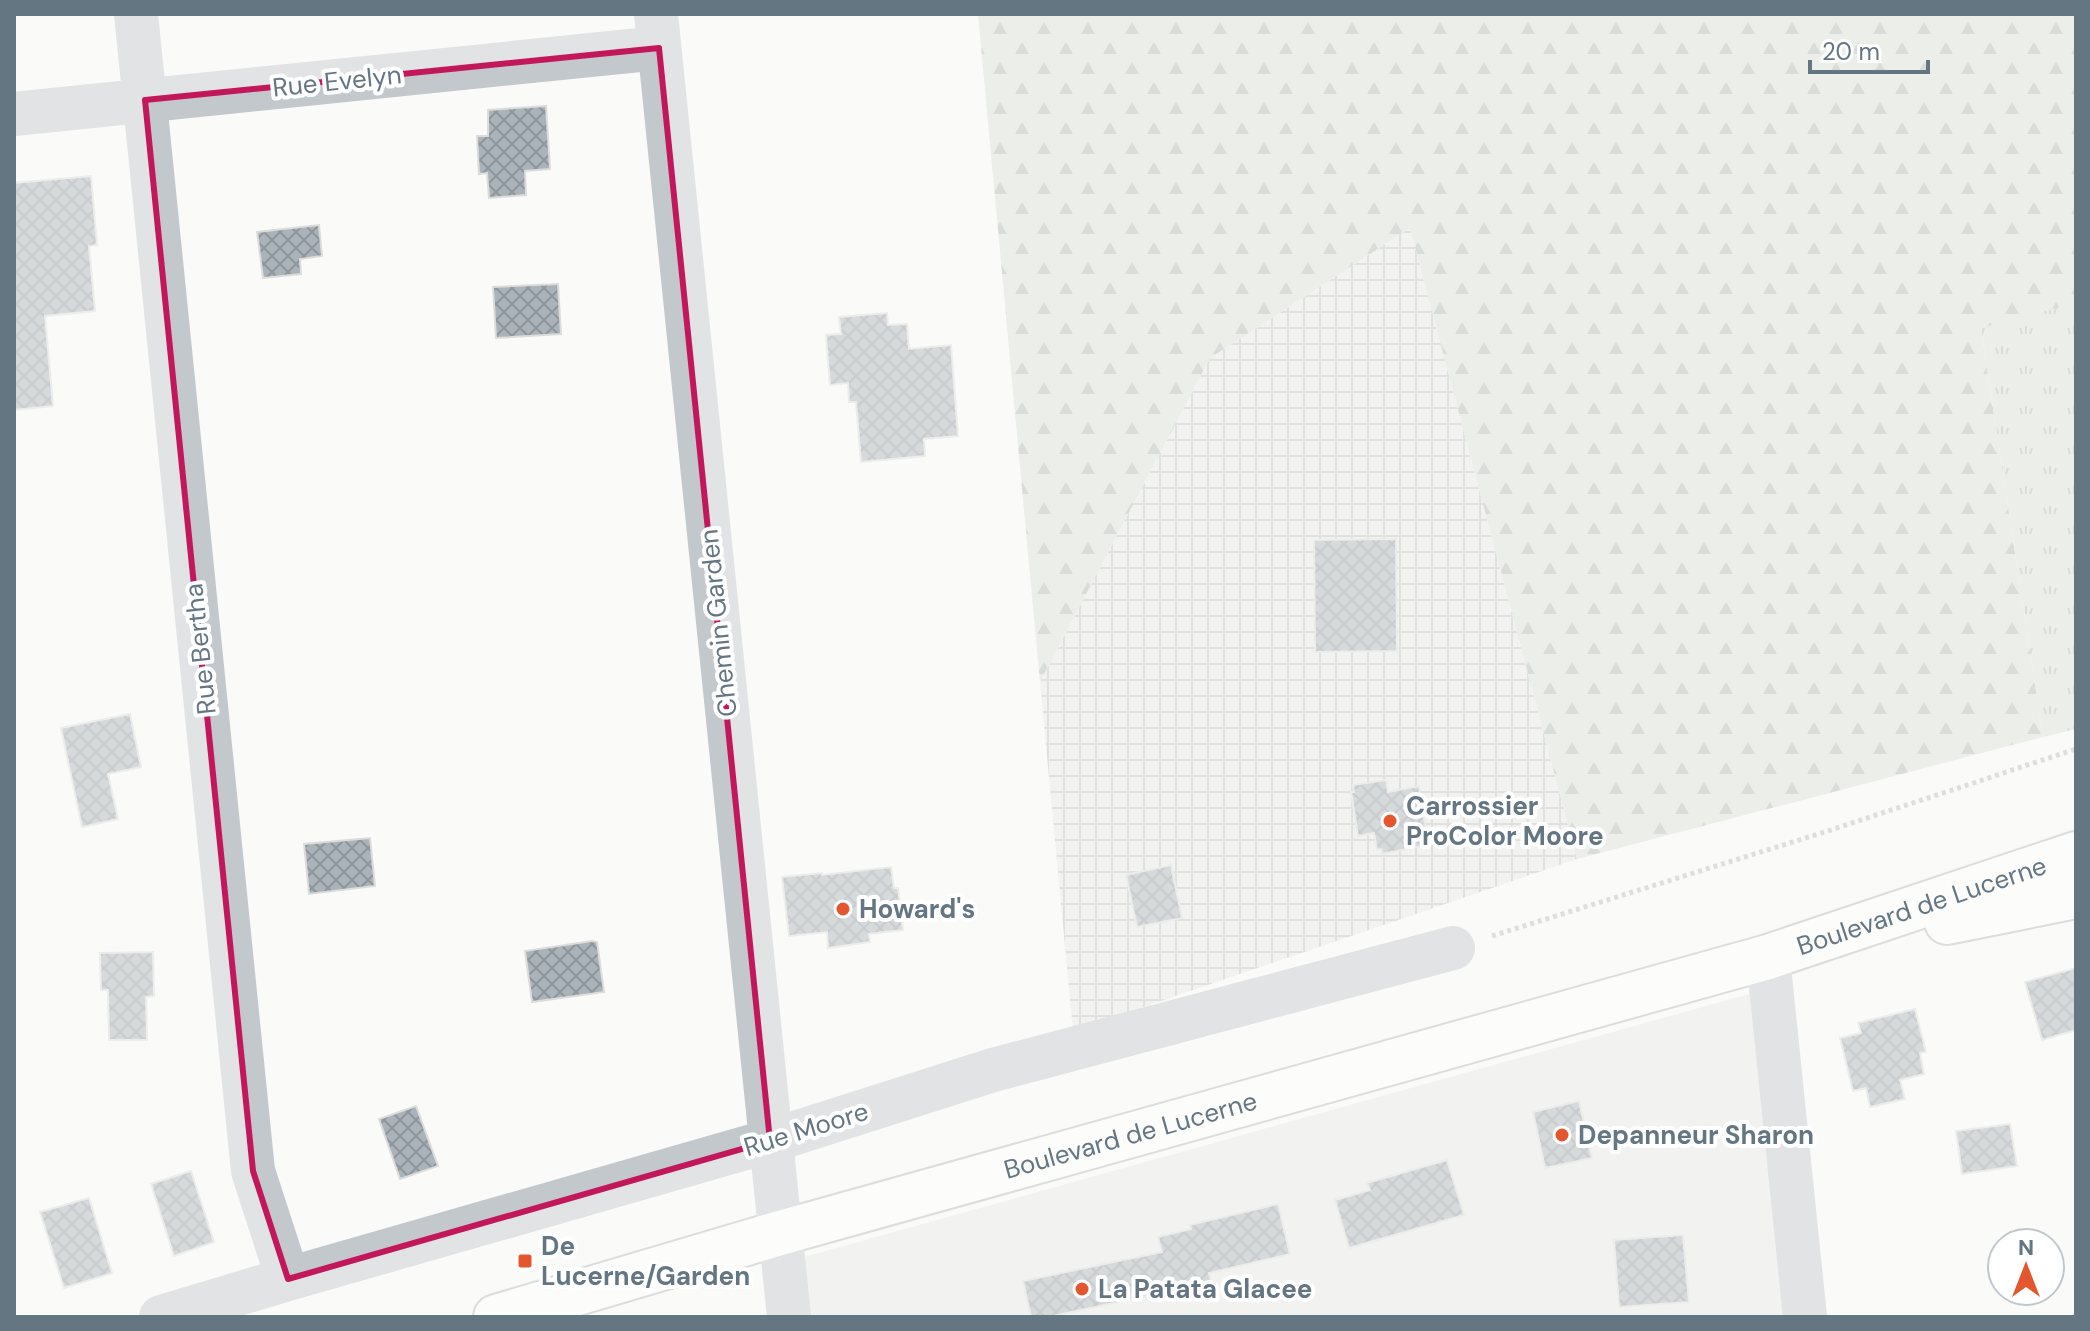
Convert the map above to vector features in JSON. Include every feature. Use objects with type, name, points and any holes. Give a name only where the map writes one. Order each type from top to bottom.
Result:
[{"type":"main road","name":"Boulevard de Lucerne","points":[[496,1317],[780,1233],[1768,957],[2076,854]]},
{"type":"main road","name":"Boulevard de Lucerne","points":[[1768,957],[2076,896]]},
{"type":"street","name":"Rue Bertha","points":[[136,14],[253,1171],[288,1279]]},
{"type":"street","name":"Rue Evelyn","points":[[14,114],[145,100],[658,31]]},
{"type":"street","name":"Chemin Garden","points":[[658,31],[789,1317]]},
{"type":"street","name":"Rue Moore","points":[[161,1317],[770,1141],[993,1070],[1453,948]]},
{"type":"street","points":[[1768,957],[1805,1317]]},
{"type":"path","points":[[1453,948],[1828,831],[2076,749]]},
{"type":"highlighted area","points":[[659,48],[770,1141],[288,1279],[253,1171],[145,100]]},
{"type":"shaded area","points":[[1410,228],[1577,859],[1073,1031],[1040,682],[1210,358]]},
{"type":"shaded area","points":[[1785,984],[1820,1317],[804,1317],[797,1259]]},
{"type":"green space","points":[[978,14],[2076,14],[2076,303],[1981,329],[2043,737],[1577,859],[1410,228],[1210,358],[1040,682]]},
{"type":"green space","points":[[2076,303],[2076,729],[2043,737],[1981,328]]},
{"type":"building","points":[[546,106],[550,169],[525,171],[526,195],[489,198],[487,173],[479,174],[477,136],[488,136],[488,110]]},
{"type":"building","points":[[91,176],[97,245],[89,246],[95,311],[45,316],[53,406],[14,410],[14,183]]},
{"type":"building","points":[[319,225],[322,256],[300,259],[301,274],[263,278],[257,232]]},
{"type":"building","points":[[558,284],[561,334],[496,338],[493,287]]},
{"type":"building","points":[[887,313],[888,325],[907,324],[909,349],[951,345],[958,436],[924,439],[925,456],[861,462],[856,402],[849,402],[848,383],[830,385],[826,335],[841,334],[839,317]]},
{"type":"building","points":[[1396,539],[1397,651],[1315,652],[1314,540]]},
{"type":"building","points":[[130,714],[141,767],[108,774],[118,819],[82,827],[61,728]]},
{"type":"building","name":"Carrossier ProColor Moore","points":[[1386,780],[1388,792],[1419,786],[1428,843],[1382,854],[1381,849],[1377,850],[1374,833],[1358,836],[1351,792],[1354,792],[1353,785]]},
{"type":"building","points":[[370,838],[375,886],[309,894],[304,844]]},
{"type":"building","points":[[1171,865],[1182,918],[1137,927],[1126,875]]},
{"type":"building","name":"Howard's","points":[[891,867],[894,888],[898,888],[903,930],[869,934],[870,942],[828,948],[827,932],[789,936],[782,877]]},
{"type":"building","points":[[597,942],[604,992],[532,1002],[525,951]]},
{"type":"building","points":[[153,952],[154,996],[146,997],[147,1040],[109,1040],[108,990],[101,990],[100,953]]},
{"type":"building","points":[[2076,968],[2076,1030],[2042,1040],[2025,982]]},
{"type":"building","points":[[1915,1009],[1926,1052],[1920,1053],[1924,1074],[1900,1080],[1905,1099],[1870,1107],[1866,1088],[1853,1091],[1840,1038],[1861,1033],[1858,1023]]},
{"type":"building","name":"Depanneur Sharon","points":[[1579,1101],[1592,1158],[1545,1168],[1533,1112]]},
{"type":"building","points":[[416,1106],[438,1166],[400,1179],[379,1119]]},
{"type":"building","points":[[2010,1124],[2017,1166],[1962,1174],[1956,1131]]},
{"type":"building","points":[[1447,1160],[1464,1215],[1349,1248],[1335,1200],[1370,1190],[1367,1183]]},
{"type":"building","points":[[191,1171],[214,1242],[174,1256],[151,1184]]},
{"type":"building","points":[[89,1198],[112,1273],[64,1288],[40,1212]]},
{"type":"building","points":[[1278,1204],[1290,1254],[1209,1273],[1212,1284],[1172,1294],[1171,1291],[1048,1317],[1031,1317],[1023,1281],[1162,1252],[1158,1237],[1191,1229],[1190,1225]]},
{"type":"building","points":[[1683,1235],[1689,1302],[1619,1307],[1614,1240]]},
{"type":"place","name":"Carrossier ProColor Moore","points":[[1390,821]]},
{"type":"place","name":"Howard's","points":[[843,909]]},
{"type":"place","name":"Depanneur Sharon","points":[[1562,1135]]},
{"type":"place","name":"De Lucerne/Garden","points":[[525,1261]]},
{"type":"place","name":"La Patata Glacee","points":[[1082,1289]]}]
